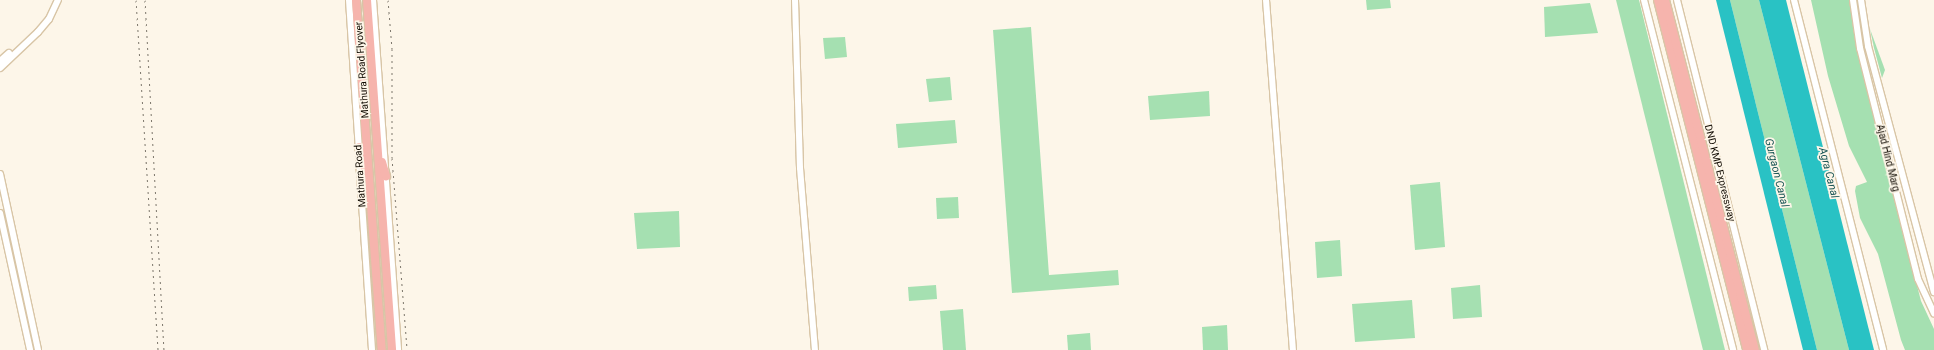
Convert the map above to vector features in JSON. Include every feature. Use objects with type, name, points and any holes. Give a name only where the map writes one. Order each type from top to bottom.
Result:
[{"type":"highway","name":"Mathura Road","points":[[356,0],[382,350]]},
{"type":"highway","name":"Mathura Road Flyover","points":[[367,0],[377,138]]},
{"type":"highway","name":"DND KMP Expressway","points":[[1658,0],[1747,350]]},
{"type":"highway","name":"DND KMP Expressway","points":[[1666,0],[1755,350]]},
{"type":"highway","points":[[377,138],[386,176]]},
{"type":"highway","name":"Mathura Road","points":[[377,138],[392,350]]},
{"type":"highway","points":[[359,147],[371,188]]},
{"type":"street","points":[[0,61],[40,25],[54,0]]},
{"type":"street","points":[[0,68],[38,32],[48,19],[58,0]]},
{"type":"street","points":[[349,0],[372,350]]},
{"type":"street","points":[[373,0],[398,350]]},
{"type":"street","points":[[791,0],[796,172],[811,350]]},
{"type":"street","points":[[795,0],[800,168],[814,350]]},
{"type":"street","points":[[1266,0],[1293,350]]},
{"type":"street","points":[[1644,0],[1733,350]]},
{"type":"street","points":[[1677,0],[1764,350]]},
{"type":"street","points":[[1794,0],[1883,350]]},
{"type":"street","name":"Ajad Hind Marg","points":[[1853,0],[1860,48],[1918,279],[1934,313]]},
{"type":"street","points":[[1861,0],[1868,46],[1934,292]]},
{"type":"street","points":[[1873,99],[1881,97]]},
{"type":"street","points":[[0,174],[38,350]]},
{"type":"street","points":[[0,213],[30,350]]},
{"type":"green space","points":[[1366,0],[1390,0],[1391,8],[1367,10]]},
{"type":"green space","points":[[1616,0],[1639,0],[1725,350],[1703,350]]},
{"type":"green space","points":[[1730,0],[1759,0],[1849,350],[1817,350]]},
{"type":"green space","points":[[1811,0],[1850,0],[1859,54],[1873,114],[1921,301],[1934,329],[1934,350],[1905,350],[1901,340],[1878,254],[1860,218],[1855,191],[1856,186],[1867,182],[1849,146],[1828,76]]},
{"type":"green space","points":[[1590,3],[1598,33],[1545,37],[1544,7]]},
{"type":"green space","points":[[1031,27],[1049,275],[1118,270],[1119,285],[1012,293],[993,30]]},
{"type":"green space","points":[[1870,29],[1885,70],[1882,78],[1874,48]]},
{"type":"green space","points":[[845,37],[847,57],[825,59],[823,38]]},
{"type":"green space","points":[[950,77],[952,100],[929,102],[926,79]]},
{"type":"green space","points":[[1209,91],[1210,116],[1150,120],[1148,96]]},
{"type":"green space","points":[[955,120],[957,143],[898,148],[896,124]]},
{"type":"green space","points":[[1440,182],[1445,247],[1415,250],[1410,185]]},
{"type":"green space","points":[[958,197],[959,218],[937,219],[936,198]]},
{"type":"green space","points":[[679,211],[680,247],[637,249],[634,213]]},
{"type":"green space","points":[[1340,240],[1342,276],[1317,278],[1315,242]]},
{"type":"green space","points":[[936,285],[937,299],[909,301],[908,287]]},
{"type":"green space","points":[[1480,285],[1482,317],[1453,319],[1451,288]]},
{"type":"green space","points":[[1412,300],[1415,338],[1355,342],[1352,304]]},
{"type":"green space","points":[[963,309],[966,350],[943,350],[940,311]]},
{"type":"green space","points":[[1227,325],[1228,350],[1203,350],[1202,327]]},
{"type":"green space","points":[[1090,333],[1091,350],[1068,350],[1067,335]]},
{"type":"water","points":[[1716,0],[1730,0],[1817,350],[1803,350]]},
{"type":"water","name":"Agra Canal","points":[[1759,0],[1786,0],[1874,350],[1849,350]]},
{"type":"railway","points":[[136,0],[158,350]]},
{"type":"railway","points":[[145,0],[164,350]]},
{"type":"railway","points":[[388,0],[392,49],[392,158],[407,350]]},
{"type":"water label","name":"Gurgaon Canal","points":[[1776,173]]}]
